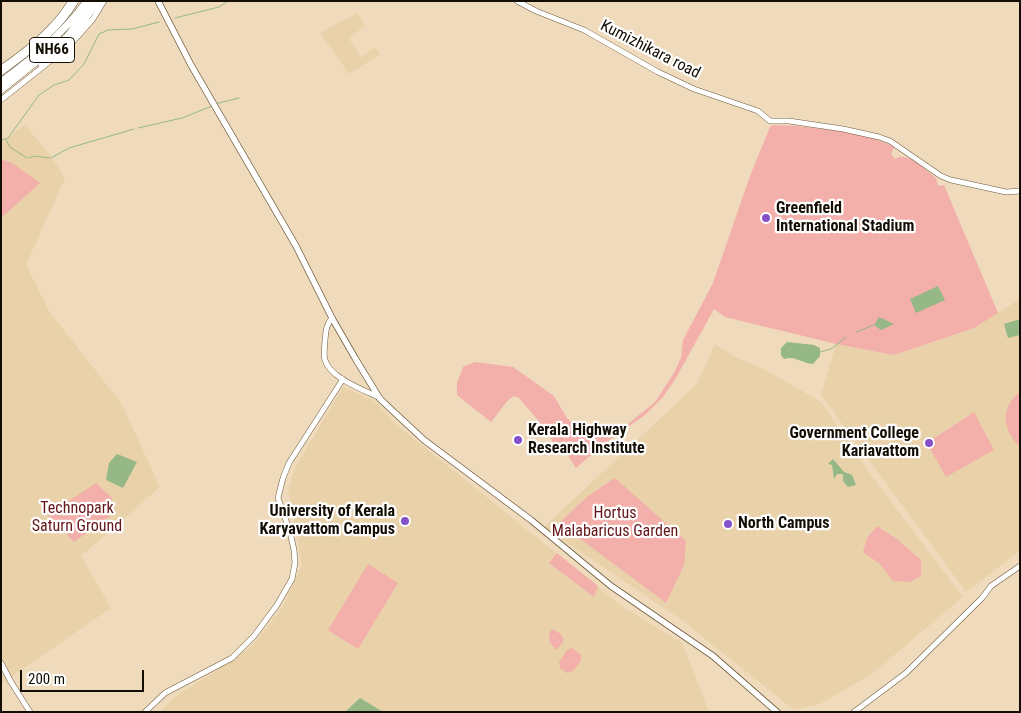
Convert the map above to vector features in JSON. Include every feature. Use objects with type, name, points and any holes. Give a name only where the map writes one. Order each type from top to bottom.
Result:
[{"type":"highway","name":"NH66","points":[[1,82],[62,32],[87,1]]},
{"type":"highway","name":"NH66","points":[[1,90],[67,37],[95,1]]},
{"type":"main road","points":[[1,68],[40,38],[65,12],[71,1]]},
{"type":"main road","points":[[1,73],[55,29],[70,12],[76,1]]},
{"type":"main road","points":[[1,98],[66,44],[86,21],[99,1]]},
{"type":"main road","points":[[1,98],[70,46],[93,19],[104,1]]},
{"type":"main road","points":[[158,1],[213,105],[296,246],[332,318],[380,398],[424,440],[531,520],[604,581],[713,656],[777,712]]},
{"type":"main road","name":"Kumizhikara road","points":[[517,1],[536,11],[584,30],[658,72],[694,89],[758,112],[770,121],[789,121],[880,136],[951,180],[1006,192],[1020,191]]},
{"type":"main road","points":[[332,318],[327,324],[324,350],[325,360],[330,368],[343,379],[380,398]]},
{"type":"main road","points":[[145,712],[165,693],[232,658],[254,636],[277,605],[292,579],[295,563],[290,532],[278,498],[283,478],[289,463],[343,379]]},
{"type":"main road","points":[[854,712],[906,673],[982,598],[991,586],[1020,566]]},
{"type":"main road","points":[[1,664],[30,712]]},
{"type":"shaded area","points":[[357,13],[365,25],[349,39],[361,57],[375,47],[380,54],[349,74],[320,33]]},
{"type":"shaded area","points":[[25,125],[50,155],[65,178],[26,265],[49,311],[121,403],[160,487],[81,556],[111,608],[1,684],[1,142]]},
{"type":"shaded area","points":[[938,286],[945,300],[916,313],[910,299]]},
{"type":"shaded area","name":"Government College Kariavattom","points":[[1020,299],[1020,551],[966,592],[821,395],[836,344],[894,355],[974,328]]},
{"type":"shaded area","points":[[879,317],[894,324],[881,330],[874,325]]},
{"type":"shaded area","points":[[1020,319],[1020,335],[1008,338],[1004,324]]},
{"type":"shaded area","points":[[787,342],[814,345],[820,348],[820,356],[813,364],[792,358],[784,359],[781,355],[781,348]]},
{"type":"shaded area","name":"North Campus","points":[[715,344],[737,358],[768,371],[821,402],[877,483],[963,597],[873,673],[820,704],[794,710],[683,621],[544,527],[697,384]]},
{"type":"shaded area","name":"University of Kerala Karyavattom Campus","points":[[343,387],[374,401],[398,426],[623,607],[682,643],[709,712],[161,712],[172,699],[251,647],[282,608],[302,565],[288,489],[295,468]]},
{"type":"shaded area","points":[[117,454],[137,462],[123,488],[106,480],[109,463]]},
{"type":"shaded area","points":[[833,459],[844,472],[852,475],[856,485],[848,487],[843,481],[843,474],[837,474],[834,479],[832,465],[828,464]]},
{"type":"shaded area","points":[[360,698],[383,712],[345,712]]},
{"type":"green space","points":[[772,125],[835,130],[868,137],[894,147],[891,154],[895,159],[906,157],[922,166],[936,178],[938,186],[944,185],[998,313],[974,328],[894,355],[836,344],[725,317],[714,309],[676,378],[663,397],[645,415],[609,440],[576,468],[565,451],[552,441],[549,433],[519,398],[514,396],[510,398],[491,422],[457,395],[457,383],[463,367],[475,362],[513,367],[554,396],[567,418],[581,432],[587,427],[595,434],[605,437],[628,424],[655,402],[674,373],[681,358],[683,340],[713,283],[750,176]]},
{"type":"green space","points":[[1,159],[12,163],[40,183],[1,218]]},
{"type":"green space","points":[[1020,392],[1020,447],[1007,426],[1006,412],[1013,398]]},
{"type":"green space","points":[[974,412],[994,450],[946,477],[927,443]]},
{"type":"green space","name":"Hortus Malabaricus Garden","points":[[615,478],[686,541],[684,565],[666,603],[559,523],[588,496]]},
{"type":"green space","name":"Technopark Saturn Ground","points":[[96,483],[112,498],[110,516],[74,542],[48,515]]},
{"type":"green space","points":[[877,526],[897,539],[921,560],[921,576],[909,582],[893,581],[880,564],[863,552],[867,538]]},
{"type":"green space","points":[[557,553],[598,586],[594,597],[549,563]]},
{"type":"green space","points":[[368,564],[398,583],[358,649],[328,630]]},
{"type":"green space","points":[[552,629],[561,634],[564,640],[557,650],[550,641],[549,635]]},
{"type":"green space","points":[[572,648],[581,655],[581,661],[573,671],[567,673],[560,668],[559,662],[567,650]]},
{"type":"waterway","points":[[175,18],[219,7],[228,1]]},
{"type":"waterway","points":[[1,140],[8,138],[39,95],[54,85],[69,80],[84,64],[99,34],[108,30],[132,29],[159,22]]},
{"type":"waterway","points":[[215,104],[239,98]]},
{"type":"waterway","points":[[138,128],[182,118],[212,106]]},
{"type":"waterway","points":[[51,158],[69,148],[134,129]]},
{"type":"waterway","points":[[6,140],[10,147],[27,158]]},
{"type":"waterway","points":[[29,158],[34,156],[49,158]]},
{"type":"waterway","points":[[856,332],[874,325]]},
{"type":"waterway","points":[[820,352],[831,349],[846,337]]},
{"type":"place","name":"Greenfield International Stadium","points":[[766,218]]},
{"type":"place","name":"Kerala Highway Research Institute","points":[[518,440]]},
{"type":"place","name":"Government College Kariavattom","points":[[929,443]]},
{"type":"place","name":"University of Kerala Karyavattom Campus","points":[[405,521]]},
{"type":"place","name":"North Campus","points":[[728,524]]}]
